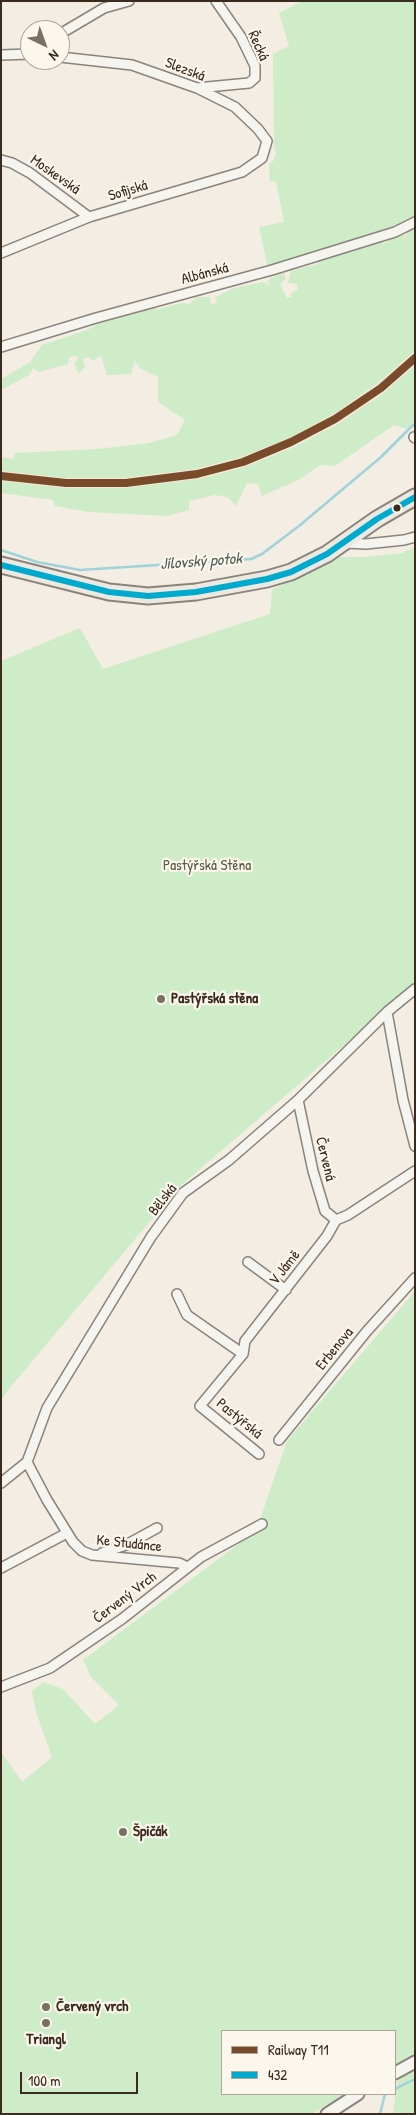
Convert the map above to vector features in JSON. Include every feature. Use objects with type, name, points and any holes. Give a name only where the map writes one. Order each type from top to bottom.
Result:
[{"type":"main road","points":[[1,565],[109,592],[148,596],[196,592],[267,579],[308,564],[415,497]]},
{"type":"street","points":[[70,28],[104,8],[129,1]]},
{"type":"street","name":"Řecká","points":[[197,88],[249,83],[254,78],[255,66],[241,37],[216,1]]},
{"type":"street","points":[[1,55],[20,54]]},
{"type":"street","name":"Slezská","points":[[70,58],[132,65],[197,88],[235,107],[258,129],[267,141],[262,158]]},
{"type":"street","name":"Sofijská","points":[[1,253],[90,217],[242,172],[262,158]]},
{"type":"street","name":"Moskevská","points":[[1,160],[12,163],[30,173],[90,217]]},
{"type":"street","name":"Albánská","points":[[1,347],[96,318],[272,270],[395,232],[415,222]]},
{"type":"street","points":[[344,543],[376,543],[415,537]]},
{"type":"street","name":"Bělská","points":[[27,1462],[47,1408],[151,1237],[184,1193],[229,1160],[298,1100],[387,1012],[415,989]]},
{"type":"street","points":[[387,1012],[403,1100],[415,1146]]},
{"type":"street","name":"Červená","points":[[298,1100],[313,1171],[325,1211],[336,1220]]},
{"type":"street","points":[[336,1220],[348,1215],[415,1171]]},
{"type":"street","name":"V Jámě","points":[[200,1406],[242,1354],[245,1341],[327,1236],[336,1220]]},
{"type":"street","points":[[248,1262],[286,1290]]},
{"type":"street","name":"Erbenova","points":[[279,1440],[367,1332],[415,1278]]},
{"type":"street","points":[[178,1294],[187,1315],[242,1354]]},
{"type":"street","name":"Pastýřská","points":[[200,1406],[260,1454]]},
{"type":"street","points":[[1,1483],[27,1462]]},
{"type":"street","name":"Ke Studánce","points":[[27,1462],[67,1533],[82,1551],[179,1563],[188,1567]]},
{"type":"street","name":"Červený Vrch","points":[[1,1686],[50,1668],[122,1619],[201,1557],[262,1524]]},
{"type":"street","points":[[97,1554],[126,1545],[157,1528]]},
{"type":"street","points":[[1,1568],[67,1533]]},
{"type":"street","points":[[396,2072],[415,2062]]},
{"type":"street","points":[[327,2114],[356,2095]]},
{"type":"shaded area","points":[[415,351],[415,365],[362,408],[316,436],[245,467],[198,479],[126,488],[66,488],[1,481],[1,471],[66,478],[125,478],[196,469],[241,457],[289,438],[332,415],[378,383]]},
{"type":"green space","points":[[302,1],[415,1],[415,222],[411,224],[409,220],[374,236],[384,244],[392,238],[407,235],[406,229],[409,227],[415,229],[415,351],[378,383],[332,415],[289,438],[241,457],[196,469],[125,478],[66,478],[1,471],[1,457],[13,459],[15,453],[97,449],[149,443],[177,435],[185,420],[158,402],[158,377],[141,369],[135,361],[131,374],[107,375],[101,355],[93,361],[89,357],[83,359],[85,367],[79,374],[74,364],[79,357],[72,356],[69,358],[68,364],[39,372],[33,368],[29,375],[1,390],[1,379],[30,362],[42,345],[87,330],[101,322],[153,307],[158,309],[182,303],[189,304],[197,297],[210,297],[211,304],[217,304],[215,297],[234,288],[263,282],[271,286],[268,281],[270,278],[284,273],[286,279],[280,284],[287,298],[291,297],[292,292],[298,290],[297,284],[288,283],[291,271],[317,264],[319,255],[331,252],[340,255],[357,247],[356,243],[268,268],[259,227],[284,222],[276,181],[270,181],[269,165],[276,154],[274,146],[273,54],[289,46],[279,13]]},
{"type":"green space","points":[[415,365],[415,419],[407,429],[394,425],[335,466],[320,465],[300,479],[262,496],[258,484],[247,483],[236,506],[228,497],[215,495],[189,501],[189,510],[167,516],[89,512],[55,506],[53,500],[1,493],[1,481],[66,488],[126,488],[198,479],[245,467],[294,447],[338,424],[385,392]]},
{"type":"green space","name":"Pastýřská Stěna","points":[[415,547],[415,984],[178,1188],[8,1390],[1,1401],[1,661],[80,628],[103,669],[270,614],[272,589],[307,575],[333,557],[365,557],[402,553]]},
{"type":"green space","name":"Červený vrch","points":[[415,1291],[415,2056],[396,2066],[396,2030],[221,2030],[221,2095],[345,2095],[311,2114],[1,2114],[1,1752],[22,1782],[52,1757],[36,1712],[32,1691],[43,1682],[63,1689],[95,1724],[119,1705],[91,1677],[83,1660],[256,1531],[287,1441]]},
{"type":"green space","points":[[415,2067],[415,2114],[393,2114],[398,2076]]},
{"type":"waterway","name":"Jílovský potok","points":[[1,550],[37,562],[80,570],[251,559],[262,554],[299,526],[381,457],[415,423]]},
{"type":"waterway","points":[[396,2088],[415,2079]]},
{"type":"waterway","points":[[380,2114],[385,2095]]},
{"type":"rail line","name":"T11","points":[[1,476],[66,483],[126,483],[197,474],[243,462],[291,442],[335,419],[381,388],[415,358]]},
{"type":"transit line","name":"432","points":[[1,565],[109,592],[148,596],[196,592],[267,579],[291,572],[327,554],[377,519],[415,497]]},
{"type":"place","name":"Pastýřská stěna","points":[[161,999]]},
{"type":"place","name":"Špičák","points":[[123,1832]]},
{"type":"place","name":"Červený vrch","points":[[46,2007]]},
{"type":"place","name":"Triangl","points":[[46,2023]]}]
